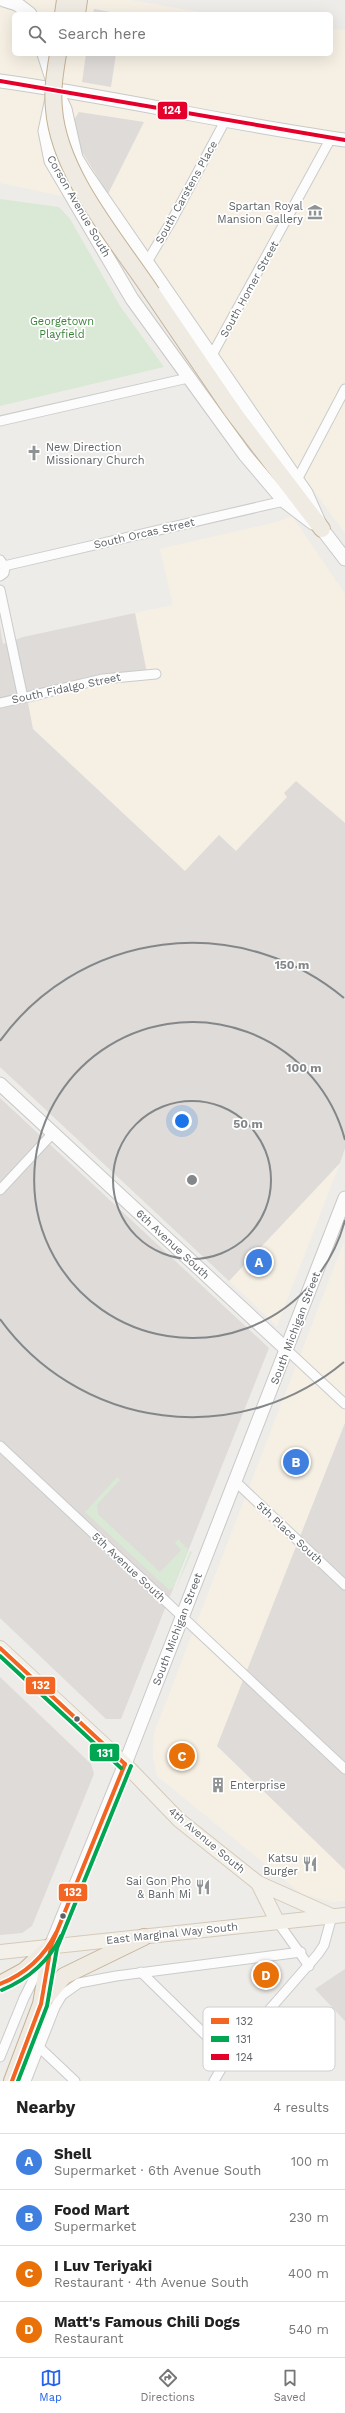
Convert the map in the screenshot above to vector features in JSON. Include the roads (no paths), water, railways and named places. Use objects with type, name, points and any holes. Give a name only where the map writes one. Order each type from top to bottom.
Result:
[{"type":"highway","points":[[64,12],[65,0]]},
{"type":"highway","points":[[77,12],[79,0]]},
{"type":"highway","points":[[58,56],[53,92],[54,110],[64,154],[77,182],[232,411],[322,529]]},
{"type":"highway","points":[[54,110],[68,56]]},
{"type":"highway","points":[[41,2004],[64,1976],[144,1937]]},
{"type":"highway","points":[[0,1984],[24,1971],[51,1946]]},
{"type":"highway","points":[[12,2081],[41,2004],[51,1946]]},
{"type":"main road","points":[[7,1],[17,4],[27,12]]},
{"type":"main road","points":[[45,56],[55,88]]},
{"type":"main road","points":[[0,81],[55,88],[225,121],[345,140]]},
{"type":"main road","name":"Corson Avenue South","points":[[55,88],[65,109],[76,158],[306,493],[322,529],[345,559]]},
{"type":"main road","name":"Corson Avenue South","points":[[55,88],[45,129],[48,152],[51,161],[132,299],[245,455],[284,501],[322,529]]},
{"type":"main road","points":[[105,252],[128,235]]},
{"type":"main road","name":"6th Avenue South","points":[[0,1084],[286,1349]]},
{"type":"main road","name":"South Michigan Street","points":[[51,1946],[125,1764],[286,1349],[342,1217],[345,1198]]},
{"type":"main road","name":"4th Avenue South","points":[[0,1648],[125,1764],[179,1820],[258,1883],[339,1916]]},
{"type":"main road","name":"4th Avenue South","points":[[258,1883],[277,1921]]},
{"type":"main road","name":"East Marginal Way South","points":[[0,1952],[277,1921],[339,1916]]},
{"type":"street","name":"South Carstens Place","points":[[147,262],[172,220],[225,121]]},
{"type":"street","name":"South Homer Street","points":[[212,355],[331,138]]},
{"type":"street","points":[[0,421],[188,378]]},
{"type":"street","points":[[297,480],[345,389]]},
{"type":"street","name":"South Orcas Street","points":[[2,563],[284,501]]},
{"type":"street","points":[[0,576],[4,573],[2,563]]},
{"type":"street","points":[[0,590],[23,698]]},
{"type":"street","name":"South Fidalgo Street","points":[[0,703],[103,679],[156,674]]},
{"type":"street","points":[[0,1190],[53,1133]]},
{"type":"street","name":"6th Avenue South","points":[[286,1349],[345,1404]]},
{"type":"street","name":"5th Avenue South","points":[[0,1446],[345,1769]]},
{"type":"street","name":"5th Place South","points":[[234,1482],[345,1585]]},
{"type":"street","points":[[273,2007],[309,1966],[324,1946],[339,1916]]},
{"type":"street","name":"4th Avenue South","points":[[277,1921],[289,1940],[301,1952],[309,1966]]},
{"type":"street","name":"South Michigan Street","points":[[0,2057],[24,1998],[51,1946]]},
{"type":"street","points":[[26,2081],[55,2007],[62,1995],[71,1988],[92,1979],[301,1952]]},
{"type":"street","points":[[141,1972],[203,2033]]},
{"type":"street","points":[[40,2048],[75,2081]]},
{"type":"street","points":[[214,2081],[220,2071]]},
{"type":"place","name":"Spartan Royal Mansion Gallery","points":[[315,212]]},
{"type":"place","name":"New Direction Missionary Church","points":[[34,453]]},
{"type":"place","name":"Shell","points":[[259,1262]]},
{"type":"place","name":"Food Mart","points":[[296,1462]]},
{"type":"place","name":"I Luv Teriyaki","points":[[182,1756]]},
{"type":"place","name":"Enterprise","points":[[218,1785]]},
{"type":"place","name":"Katsu Burger","points":[[310,1864]]},
{"type":"place","name":"Sai Gon Pho & Banh Mi","points":[[203,1887]]},
{"type":"place","name":"Matt's Famous Chili Dogs","points":[[266,1975]]},
{"type":"park label","name":"Georgetown Playfield","points":[[62,327]]}]
